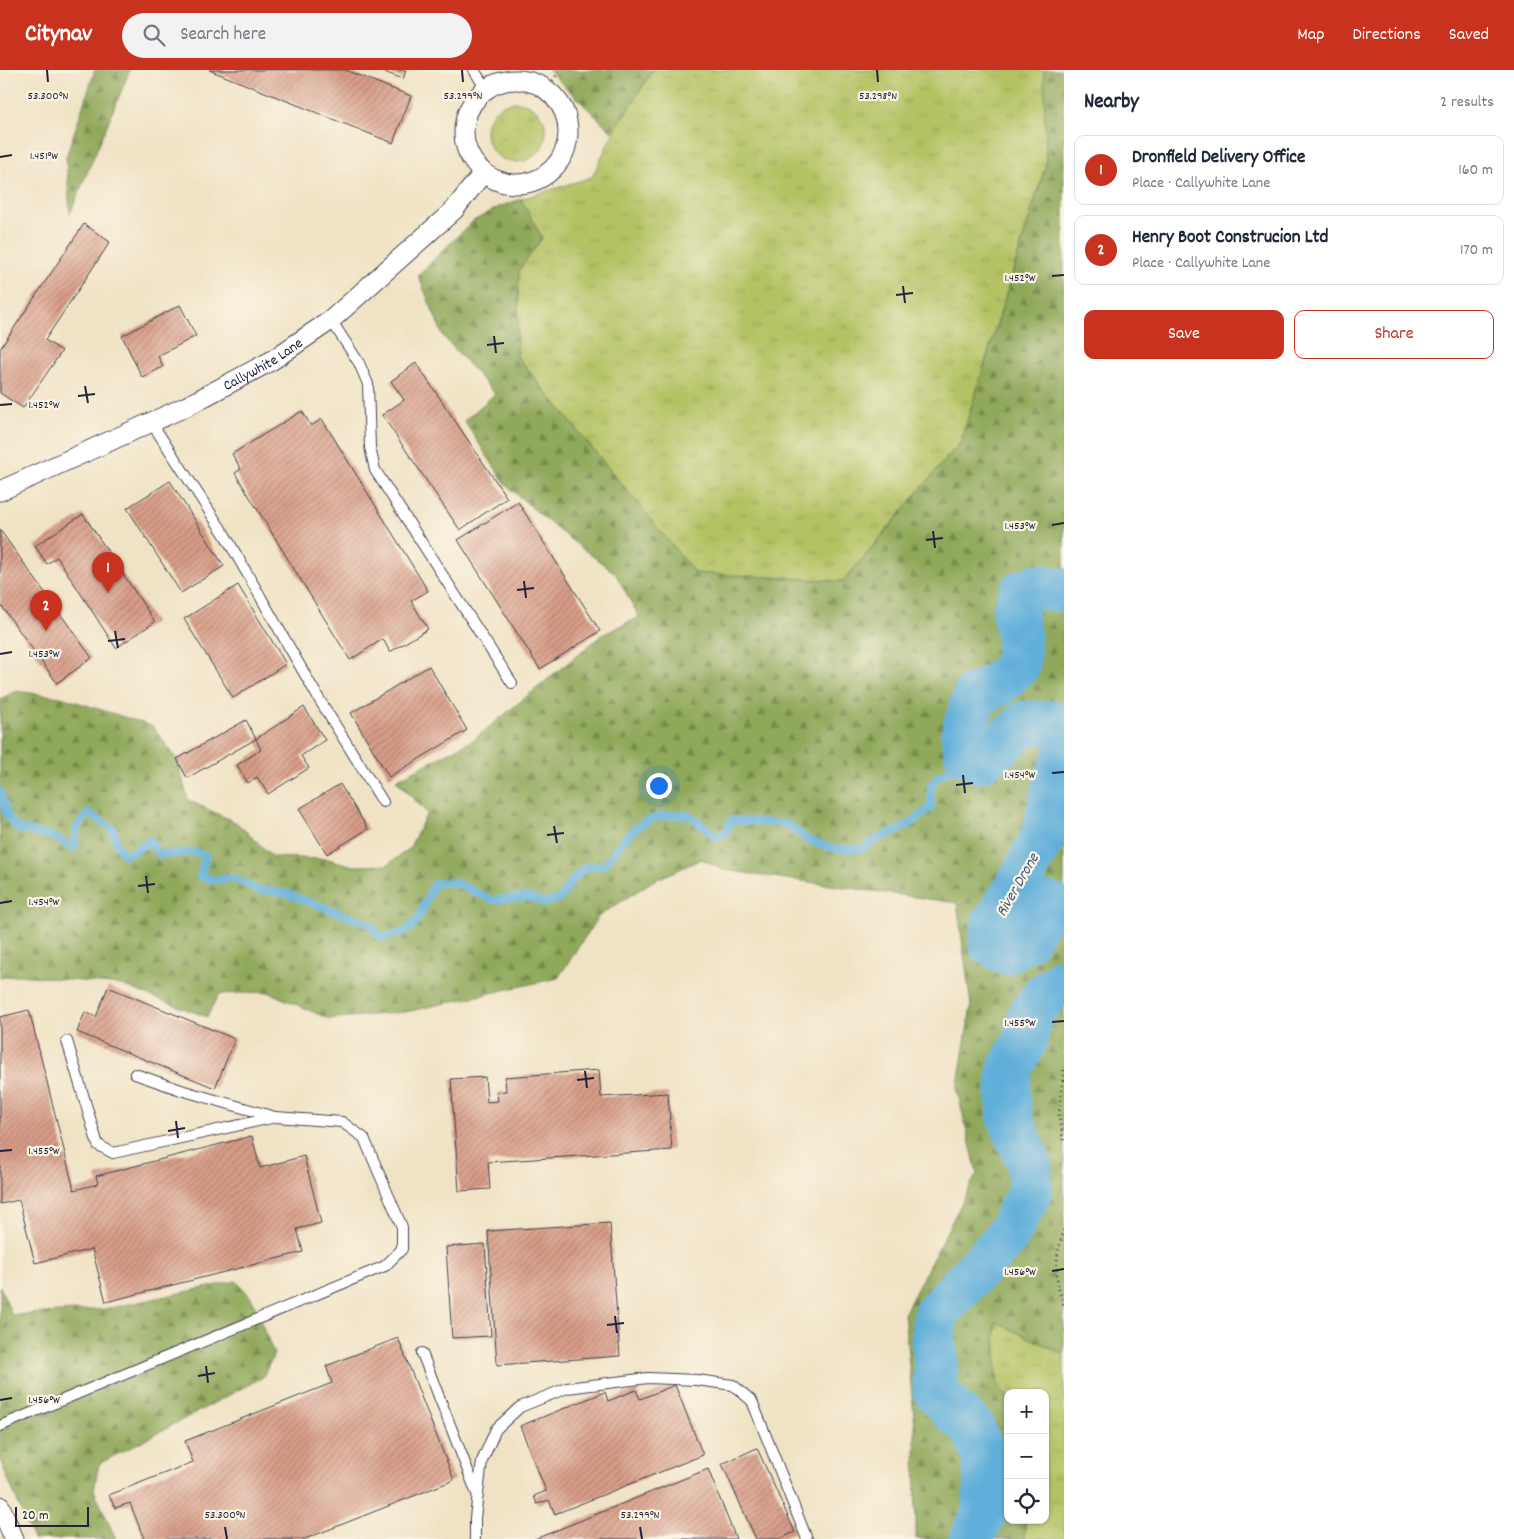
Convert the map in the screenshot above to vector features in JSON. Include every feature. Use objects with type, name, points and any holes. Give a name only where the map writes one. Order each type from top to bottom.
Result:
[{"type":"street","points":[[510,79],[527,80],[547,89],[556,97],[566,113],[569,130],[567,148],[558,164],[545,176],[529,183],[511,184],[494,180],[483,173],[469,156],[464,140],[464,123],[470,107],[486,89],[494,84],[510,79]]},
{"type":"street","name":"Callywhite Lane","points":[[0,491],[151,422],[271,361],[331,320],[454,210],[483,173]]},
{"type":"street","points":[[0,1506],[14,1539]]},
{"type":"lane","points":[[474,70],[486,89]]},
{"type":"lane","points":[[331,320],[359,363],[368,384],[370,447],[375,470],[512,683]]},
{"type":"lane","points":[[151,422],[225,535],[319,699],[383,802]]},
{"type":"lane","points":[[67,1041],[98,1145],[113,1153],[276,1117]]},
{"type":"lane","points":[[0,1426],[385,1266],[402,1249],[402,1227],[364,1138],[342,1122],[276,1117],[184,1091],[135,1074]]},
{"type":"lane","points":[[422,1353],[478,1495]]},
{"type":"lane","points":[[475,1539],[482,1461],[496,1428],[520,1407],[567,1388],[648,1378],[697,1380],[733,1385],[752,1401],[807,1539]]},
{"type":"path","points":[[547,89],[560,70]]},
{"type":"path","points":[[1064,1070],[1059,1115],[1064,1144]]},
{"type":"path","points":[[1064,1230],[1058,1250],[1056,1284],[1064,1305]]},
{"type":"green space","points":[[95,70],[130,70],[70,214],[66,157]]},
{"type":"green space","points":[[548,70],[653,70],[613,133]]},
{"type":"green space","points":[[653,70],[1044,70],[1046,164],[961,441],[844,581],[695,574],[517,356],[519,270],[542,238],[521,199],[592,177],[613,133]]},
{"type":"green space","points":[[1044,70],[1064,70],[1064,1354],[995,1322],[997,1381],[1004,1392],[1004,1524],[1026,1524],[1024,1539],[916,1539],[915,1427],[904,1314],[977,1173],[957,1090],[971,1006],[957,903],[723,870],[702,859],[653,881],[599,916],[558,978],[406,1012],[329,1019],[268,992],[219,994],[207,1017],[121,985],[19,975],[0,978],[0,699],[16,691],[61,697],[152,726],[177,759],[188,800],[237,823],[273,857],[328,859],[354,866],[387,865],[409,849],[427,813],[396,780],[473,740],[602,635],[639,617],[615,573],[558,530],[507,486],[464,421],[495,394],[443,336],[418,275],[473,221],[499,207],[521,199],[542,238],[519,270],[517,357],[695,573],[844,581],[961,441],[1046,164]]},
{"type":"green space","points":[[516,102],[533,107],[541,115],[546,132],[541,149],[533,157],[516,162],[499,157],[491,149],[486,132],[491,115],[499,107]]},
{"type":"green space","points":[[236,1281],[251,1297],[274,1354],[263,1377],[99,1464],[94,1490],[116,1539],[33,1539],[0,1460],[0,1286],[12,1315],[106,1309]]},
{"type":"green space","points":[[995,1321],[1064,1354],[1064,1539],[1024,1539],[1026,1524],[1049,1524],[1049,1389],[1004,1389],[1004,1392],[997,1381]]},
{"type":"building","points":[[209,70],[345,70],[411,96],[393,143]]},
{"type":"building","points":[[379,70],[406,70],[403,79]]},
{"type":"building","points":[[84,224],[110,242],[45,340],[62,351],[23,408],[0,393],[0,349]]},
{"type":"building","points":[[180,305],[196,336],[158,356],[163,367],[142,377],[122,336]]},
{"type":"building","points":[[416,363],[507,498],[460,530],[382,415],[404,400],[391,381]]},
{"type":"building","points":[[302,411],[311,426],[322,419],[428,591],[411,601],[428,629],[390,652],[383,639],[350,660],[235,473],[241,469],[232,454]]},
{"type":"building","points":[[170,481],[224,566],[181,593],[127,508]]},
{"type":"building","points":[[518,502],[600,631],[540,669],[458,540]]},
{"type":"building","points":[[83,514],[155,622],[116,648],[57,557],[47,564],[35,546]]},
{"type":"building","points":[[0,530],[92,658],[57,683],[0,604]]},
{"type":"building","points":[[238,585],[286,664],[233,698],[184,619]]},
{"type":"building","points":[[429,666],[467,730],[389,777],[351,713]]},
{"type":"building","points":[[304,707],[325,740],[301,756],[309,768],[268,794],[257,777],[248,783],[237,765],[261,750],[256,739]]},
{"type":"building","points":[[246,720],[256,739],[187,778],[177,759]]},
{"type":"building","points":[[340,784],[368,829],[327,854],[299,809]]},
{"type":"building","points":[[108,987],[235,1039],[215,1088],[77,1032],[85,1012],[96,1017]]},
{"type":"building","points":[[29,1010],[74,1190],[98,1184],[96,1176],[252,1136],[260,1168],[304,1156],[321,1223],[297,1229],[303,1252],[106,1302],[92,1249],[35,1263],[19,1200],[0,1204],[0,1017]]},
{"type":"building","points":[[599,1070],[601,1097],[668,1093],[672,1150],[488,1162],[490,1189],[459,1191],[451,1079],[485,1077],[487,1102],[498,1101],[497,1092],[506,1091],[505,1077]]},
{"type":"building","points":[[610,1223],[620,1356],[497,1365],[488,1231]]},
{"type":"building","points":[[485,1244],[491,1336],[452,1338],[446,1247]]},
{"type":"building","points":[[398,1338],[454,1480],[305,1539],[144,1539],[130,1503],[115,1508],[109,1495],[193,1462],[185,1441],[332,1383],[326,1366]]},
{"type":"building","points":[[675,1385],[703,1455],[555,1514],[549,1500],[537,1504],[534,1496],[546,1491],[520,1426],[605,1392],[608,1401],[636,1390],[640,1399]]},
{"type":"building","points":[[757,1448],[795,1532],[780,1539],[756,1539],[722,1464]]},
{"type":"building","points":[[708,1469],[736,1539],[535,1539]]},
{"type":"waterway","name":"River Drone","points":[[1064,591],[1038,586],[1022,592],[1014,614],[1019,638],[1018,665],[998,684],[975,695],[963,735],[967,755],[979,761],[1000,746],[1025,723],[1054,723],[1064,732]]},
{"type":"waterway","points":[[0,792],[7,815],[16,828],[54,837],[74,848],[77,826],[89,813],[113,829],[117,845],[125,855],[137,850],[149,840],[160,855],[194,852],[206,856],[200,876],[216,880],[233,878],[258,890],[285,893],[370,924],[381,938],[395,935],[412,926],[421,913],[435,883],[454,882],[492,900],[527,897],[546,903],[561,898],[572,880],[586,867],[605,865],[632,831],[660,816],[687,815],[699,822],[715,837],[726,833],[731,820],[788,824],[806,839],[834,849],[861,849],[877,839],[907,826],[931,807],[931,786],[937,777],[955,768],[967,755]]},
{"type":"waterway","name":"River Drone","points":[[1064,759],[1055,784],[1044,834],[1017,887],[993,924],[991,944],[1005,952],[1026,940],[1048,904],[1064,911]]},
{"type":"waterway","name":"River Drone","points":[[971,1539],[984,1514],[986,1487],[984,1454],[972,1427],[953,1411],[935,1390],[936,1363],[933,1336],[936,1313],[1005,1239],[1030,1191],[1030,1166],[1010,1118],[1008,1087],[1010,1068],[1025,1041],[1030,1015],[1044,995],[1064,980]]},
{"type":"place","name":"Dronfield Delivery Office","points":[[108,593]]},
{"type":"place","name":"Henry Boot Construcion Ltd","points":[[46,631]]}]
